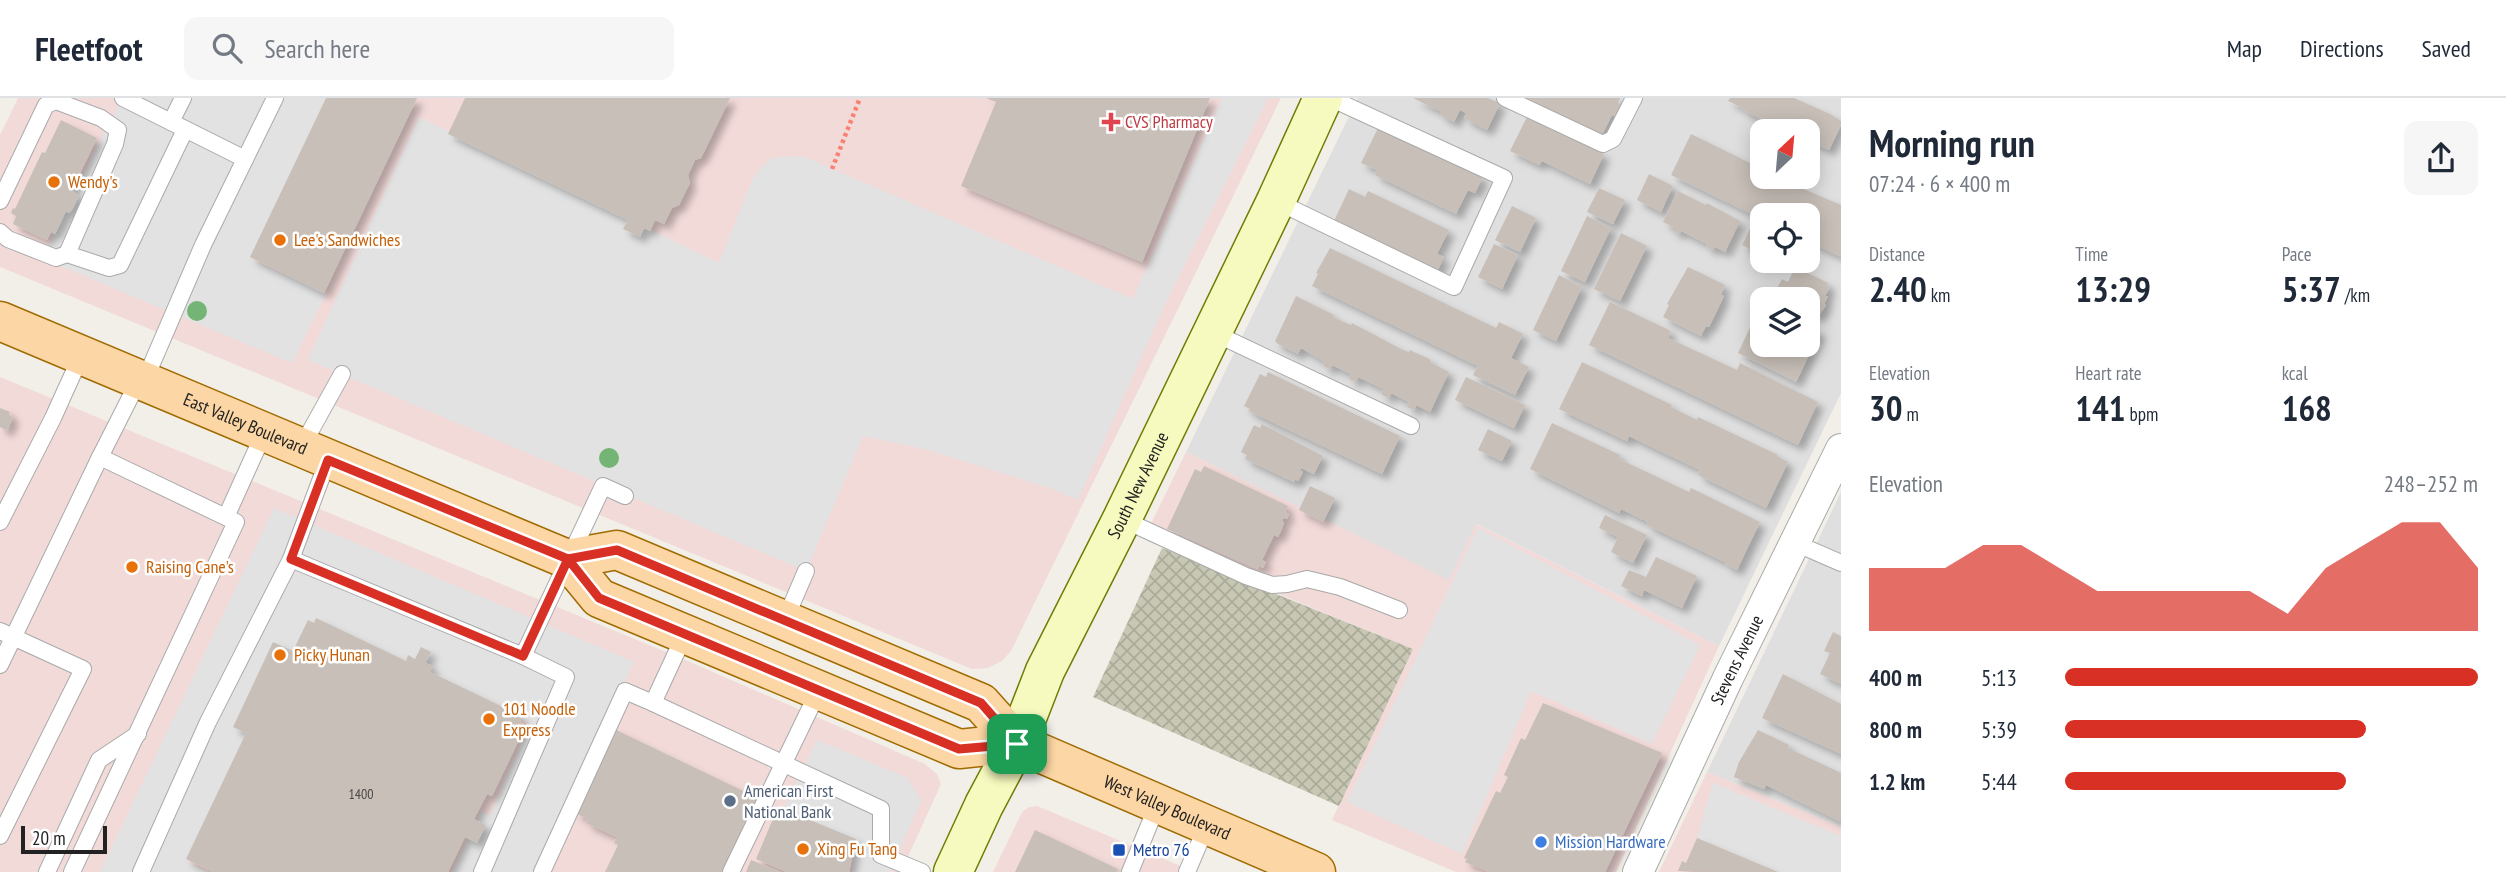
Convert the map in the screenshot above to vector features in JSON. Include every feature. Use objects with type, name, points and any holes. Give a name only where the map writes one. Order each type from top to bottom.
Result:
[{"type":"main road","name":"South New Avenue","points":[[953,872],[984,805],[1017,744],[1045,671],[1122,519],[1323,98]]},
{"type":"main road","name":"East Valley Boulevard","points":[[0,321],[568,559]]},
{"type":"main road","points":[[617,550],[981,703],[1017,744],[959,749],[599,598],[568,559],[617,550]]},
{"type":"main road","name":"West Valley Boulevard","points":[[1017,744],[1207,825],[1264,855],[1317,872]]},
{"type":"street","name":"Stevens Avenue","points":[[1638,872],[1728,678],[1841,449]]},
{"type":"lane","points":[[123,98],[245,159]]},
{"type":"lane","points":[[0,232],[8,239],[56,258],[67,254],[109,268],[120,265],[178,126],[183,98]]},
{"type":"lane","points":[[0,665],[7,634],[141,381],[203,245],[275,98]]},
{"type":"lane","points":[[1276,201],[1454,287],[1504,178],[1330,98]]},
{"type":"lane","points":[[1505,98],[1603,144],[1614,139],[1634,99]]},
{"type":"lane","points":[[0,201],[38,116],[46,105],[56,101],[101,118],[118,130],[116,144],[67,254]]},
{"type":"lane","points":[[1212,332],[1411,426]]},
{"type":"lane","points":[[0,522],[81,356]]},
{"type":"lane","points":[[141,872],[208,722],[291,559],[314,454],[342,374]]},
{"type":"lane","points":[[226,517],[264,433]]},
{"type":"lane","points":[[72,872],[236,522],[100,457]]},
{"type":"lane","points":[[523,656],[603,486],[625,496]]},
{"type":"lane","points":[[1122,519],[1246,576],[1272,584],[1287,584],[1307,579],[1340,587],[1399,610]]},
{"type":"lane","points":[[1795,543],[1841,563]]},
{"type":"lane","points":[[291,559],[523,656],[566,677],[482,872]]},
{"type":"lane","points":[[785,620],[806,571]]},
{"type":"lane","points":[[0,836],[83,670],[7,634]]},
{"type":"lane","points":[[653,703],[685,634]]},
{"type":"lane","points":[[732,872],[819,690]]},
{"type":"lane","points":[[542,872],[625,691],[881,809],[881,855],[922,872]]},
{"type":"lane","points":[[47,872],[99,760],[138,734]]},
{"type":"lane","points":[[1130,872],[1158,803]]},
{"type":"lane","points":[[1187,872],[1207,825]]},
{"type":"path","points":[[832,169],[860,98]]},
{"type":"shaded area","points":[[18,98],[1281,98],[1011,651],[1002,661],[988,668],[972,669],[0,267],[0,135]]},
{"type":"shaded area","points":[[122,98],[328,98],[251,259],[326,293],[292,363],[44,259],[57,225]]},
{"type":"shaded area","points":[[1222,98],[1268,98],[1162,310],[1078,500],[1053,489],[928,450],[863,436],[806,571],[308,360],[419,117],[719,263],[753,178],[770,159],[805,157],[1133,299]]},
{"type":"shaded area","points":[[1358,98],[1841,98],[1841,393],[1719,646],[1477,524],[1450,581],[1186,452]]},
{"type":"shaded area","points":[[0,377],[683,659],[925,764],[937,774],[941,784],[901,872],[0,872]]},
{"type":"shaded area","points":[[1186,452],[1449,580],[1476,524],[1719,646],[1616,872],[1456,872],[1332,820],[1412,649],[1144,538]]},
{"type":"shaded area","points":[[1841,492],[1841,827],[1707,772]]},
{"type":"shaded area","points":[[274,508],[634,662],[535,872],[452,872],[481,811],[490,815],[530,724],[430,676],[434,669],[411,658],[407,666],[313,621],[297,654],[276,645],[235,728],[248,735],[189,863],[207,872],[100,872]]},
{"type":"shaded area","points":[[1478,528],[1700,645],[1652,744],[1531,691],[1462,854],[1347,802]]},
{"type":"shaded area","points":[[1162,548],[1413,649],[1339,806],[1093,697]]},
{"type":"shaded area","points":[[817,740],[908,778],[921,801],[890,872],[852,872],[855,841],[782,811]]},
{"type":"shaded area","points":[[1707,772],[1841,827],[1841,872],[1659,872]]},
{"type":"shaded area","points":[[1713,783],[1841,836],[1841,872],[1778,872],[1697,838]]},
{"type":"shaded area","points":[[1037,806],[1195,872],[993,872],[1022,812]]},
{"type":"building","points":[[326,98],[417,98],[324,293],[250,257]]},
{"type":"building","points":[[465,98],[730,98],[701,158],[695,160],[688,175],[690,183],[679,205],[672,208],[664,224],[655,220],[650,231],[644,228],[640,237],[623,229],[628,220],[448,134]]},
{"type":"building","points":[[986,98],[1210,98],[1142,262],[961,186],[996,102]]},
{"type":"building","points":[[1413,98],[1488,98],[1500,103],[1487,130],[1464,118],[1466,113],[1460,110],[1454,122],[1440,115],[1442,112]]},
{"type":"building","points":[[1509,98],[1620,98],[1618,103],[1621,105],[1616,117],[1612,115],[1599,141]]},
{"type":"building","points":[[1730,98],[1794,98],[1830,114],[1841,121],[1841,125],[1829,150],[1820,146],[1820,119],[1761,119],[1728,101]]},
{"type":"building","points":[[1527,117],[1604,154],[1590,184],[1542,161],[1539,165],[1510,151]]},
{"type":"building","points":[[61,120],[97,138],[72,190],[79,196],[72,210],[69,213],[66,211],[55,234],[51,232],[47,240],[13,224],[16,216],[11,213]]},
{"type":"building","points":[[1378,128],[1483,177],[1475,193],[1468,190],[1456,214],[1375,175],[1377,170],[1361,163]]},
{"type":"building","points":[[1691,134],[1750,163],[1750,189],[1803,189],[1841,205],[1841,257],[1820,247],[1820,203],[1750,203],[1750,213],[1671,175]]},
{"type":"building","points":[[1649,174],[1673,186],[1661,212],[1637,200]]},
{"type":"building","points":[[1599,188],[1625,200],[1613,224],[1587,212]]},
{"type":"building","points":[[1349,189],[1365,197],[1368,191],[1449,230],[1437,254],[1444,257],[1436,274],[1333,223]]},
{"type":"building","points":[[1678,191],[1740,221],[1725,252],[1715,247],[1713,250],[1706,247],[1707,244],[1681,231],[1679,234],[1663,222]]},
{"type":"building","points":[[1512,206],[1536,218],[1520,252],[1495,240]]},
{"type":"building","points":[[1587,216],[1611,228],[1585,282],[1561,271]]},
{"type":"building","points":[[1750,228],[1750,249],[1742,245]]},
{"type":"building","points":[[1621,233],[1647,246],[1620,301],[1594,289]]},
{"type":"building","points":[[1494,244],[1518,255],[1502,289],[1478,277]]},
{"type":"building","points":[[1330,248],[1496,328],[1499,322],[1523,334],[1511,358],[1529,367],[1515,395],[1473,375],[1478,366],[1312,286]]},
{"type":"building","points":[[1688,267],[1725,285],[1721,295],[1724,296],[1709,327],[1706,326],[1701,336],[1663,317],[1669,305],[1667,304]]},
{"type":"building","points":[[1792,273],[1807,273],[1828,283],[1827,286],[1830,287],[1825,296],[1828,296],[1824,304],[1826,305],[1820,314],[1820,287],[1778,287],[1782,279],[1788,282]]},
{"type":"building","points":[[1559,275],[1582,287],[1556,341],[1533,330]]},
{"type":"building","points":[[1296,296],[1334,315],[1333,317],[1351,325],[1352,323],[1403,350],[1410,350],[1431,360],[1430,362],[1449,372],[1430,412],[1416,405],[1414,410],[1407,407],[1409,402],[1391,393],[1388,398],[1381,394],[1384,389],[1358,377],[1355,382],[1349,379],[1351,374],[1332,365],[1330,369],[1323,366],[1325,362],[1301,348],[1298,354],[1278,344],[1275,341]]},
{"type":"building","points":[[1610,302],[1671,331],[1668,338],[1737,370],[1740,363],[1818,402],[1798,445],[1589,345]]},
{"type":"building","points":[[1750,328],[1750,357],[1808,357],[1796,382],[1738,353]]},
{"type":"building","points":[[1582,362],[1788,462],[1766,508],[1698,475],[1700,470],[1629,436],[1627,441],[1559,409]]},
{"type":"building","points":[[1268,372],[1400,436],[1382,474],[1249,411],[1250,409],[1244,406],[1260,374],[1266,377]]},
{"type":"building","points":[[1466,377],[1525,405],[1514,428],[1455,400]]},
{"type":"building","points":[[0,408],[10,412],[9,415],[13,417],[7,431],[0,427]]},
{"type":"building","points":[[1552,423],[1620,455],[1619,459],[1689,492],[1691,488],[1760,522],[1737,570],[1647,525],[1648,522],[1621,509],[1619,513],[1530,469]]},
{"type":"building","points":[[1262,424],[1323,456],[1314,474],[1301,468],[1303,472],[1298,481],[1295,479],[1294,482],[1245,459],[1247,455],[1241,452],[1254,425],[1260,428]]},
{"type":"building","points":[[1488,429],[1512,441],[1502,461],[1478,450]]},
{"type":"building","points":[[1204,466],[1288,506],[1285,512],[1289,514],[1287,519],[1283,518],[1278,537],[1274,535],[1262,560],[1266,562],[1263,568],[1259,566],[1258,569],[1167,529],[1195,469],[1201,472]]},
{"type":"building","points":[[1310,486],[1335,498],[1323,522],[1299,510]]},
{"type":"building","points":[[1605,515],[1647,535],[1633,563],[1611,552],[1618,537],[1599,528]]},
{"type":"building","points":[[1656,557],[1697,576],[1682,608],[1644,590],[1642,596],[1621,586],[1629,570],[1646,577]]},
{"type":"building","points":[[316,618],[406,661],[408,655],[415,659],[421,647],[431,652],[425,663],[433,666],[430,672],[522,716],[520,722],[526,725],[492,796],[487,794],[474,819],[486,825],[477,843],[465,837],[448,872],[213,872],[186,859],[246,733],[233,727],[273,642],[293,651],[308,620],[314,623]]},
{"type":"building","points":[[1833,632],[1841,636],[1841,684],[1820,674],[1830,653],[1824,651]]},
{"type":"building","points":[[1783,674],[1841,704],[1841,754],[1762,718]]},
{"type":"building","points":[[1543,703],[1662,753],[1605,872],[1489,872],[1465,862],[1467,859],[1464,858],[1496,791],[1500,793],[1508,777],[1504,775],[1521,738],[1525,740]]},
{"type":"building","points":[[612,728],[760,799],[723,872],[605,872],[618,845],[614,843],[617,837],[586,823],[588,819],[575,813]]},
{"type":"building","points":[[1758,730],[1789,745],[1788,748],[1841,773],[1841,822],[1766,785],[1764,789],[1734,777],[1739,762]]},
{"type":"building","points":[[778,807],[856,839],[849,872],[787,872],[756,859]]},
{"type":"building","points":[[1035,830],[1118,869],[1117,872],[1015,872]]},
{"type":"building","points":[[1697,838],[1778,872],[1678,871],[1682,861],[1686,863]]},
{"type":"building","points":[[751,860],[780,872],[746,872]]},
{"type":"place","name":"CVS Pharmacy","points":[[1111,122]]},
{"type":"place","name":"Wendy's","points":[[54,182]]},
{"type":"place","name":"Lee's Sandwiches","points":[[280,240]]},
{"type":"place","name":"Raising Cane's","points":[[132,567]]},
{"type":"place","name":"Picky Hunan","points":[[280,655]]},
{"type":"place","name":"101 Noodle Express","points":[[489,719]]},
{"type":"place","name":"American First National Bank","points":[[730,801]]},
{"type":"place","name":"Mission Hardware","points":[[1541,842]]},
{"type":"place","name":"Xing Fu Tang","points":[[803,849]]},
{"type":"place","name":"Metro 76","points":[[1119,850]]},
{"type":"route","points":[[1017,744],[959,749],[599,598],[568,559],[328,460],[291,559],[523,656],[568,559],[617,550],[981,703],[1017,744]]}]
